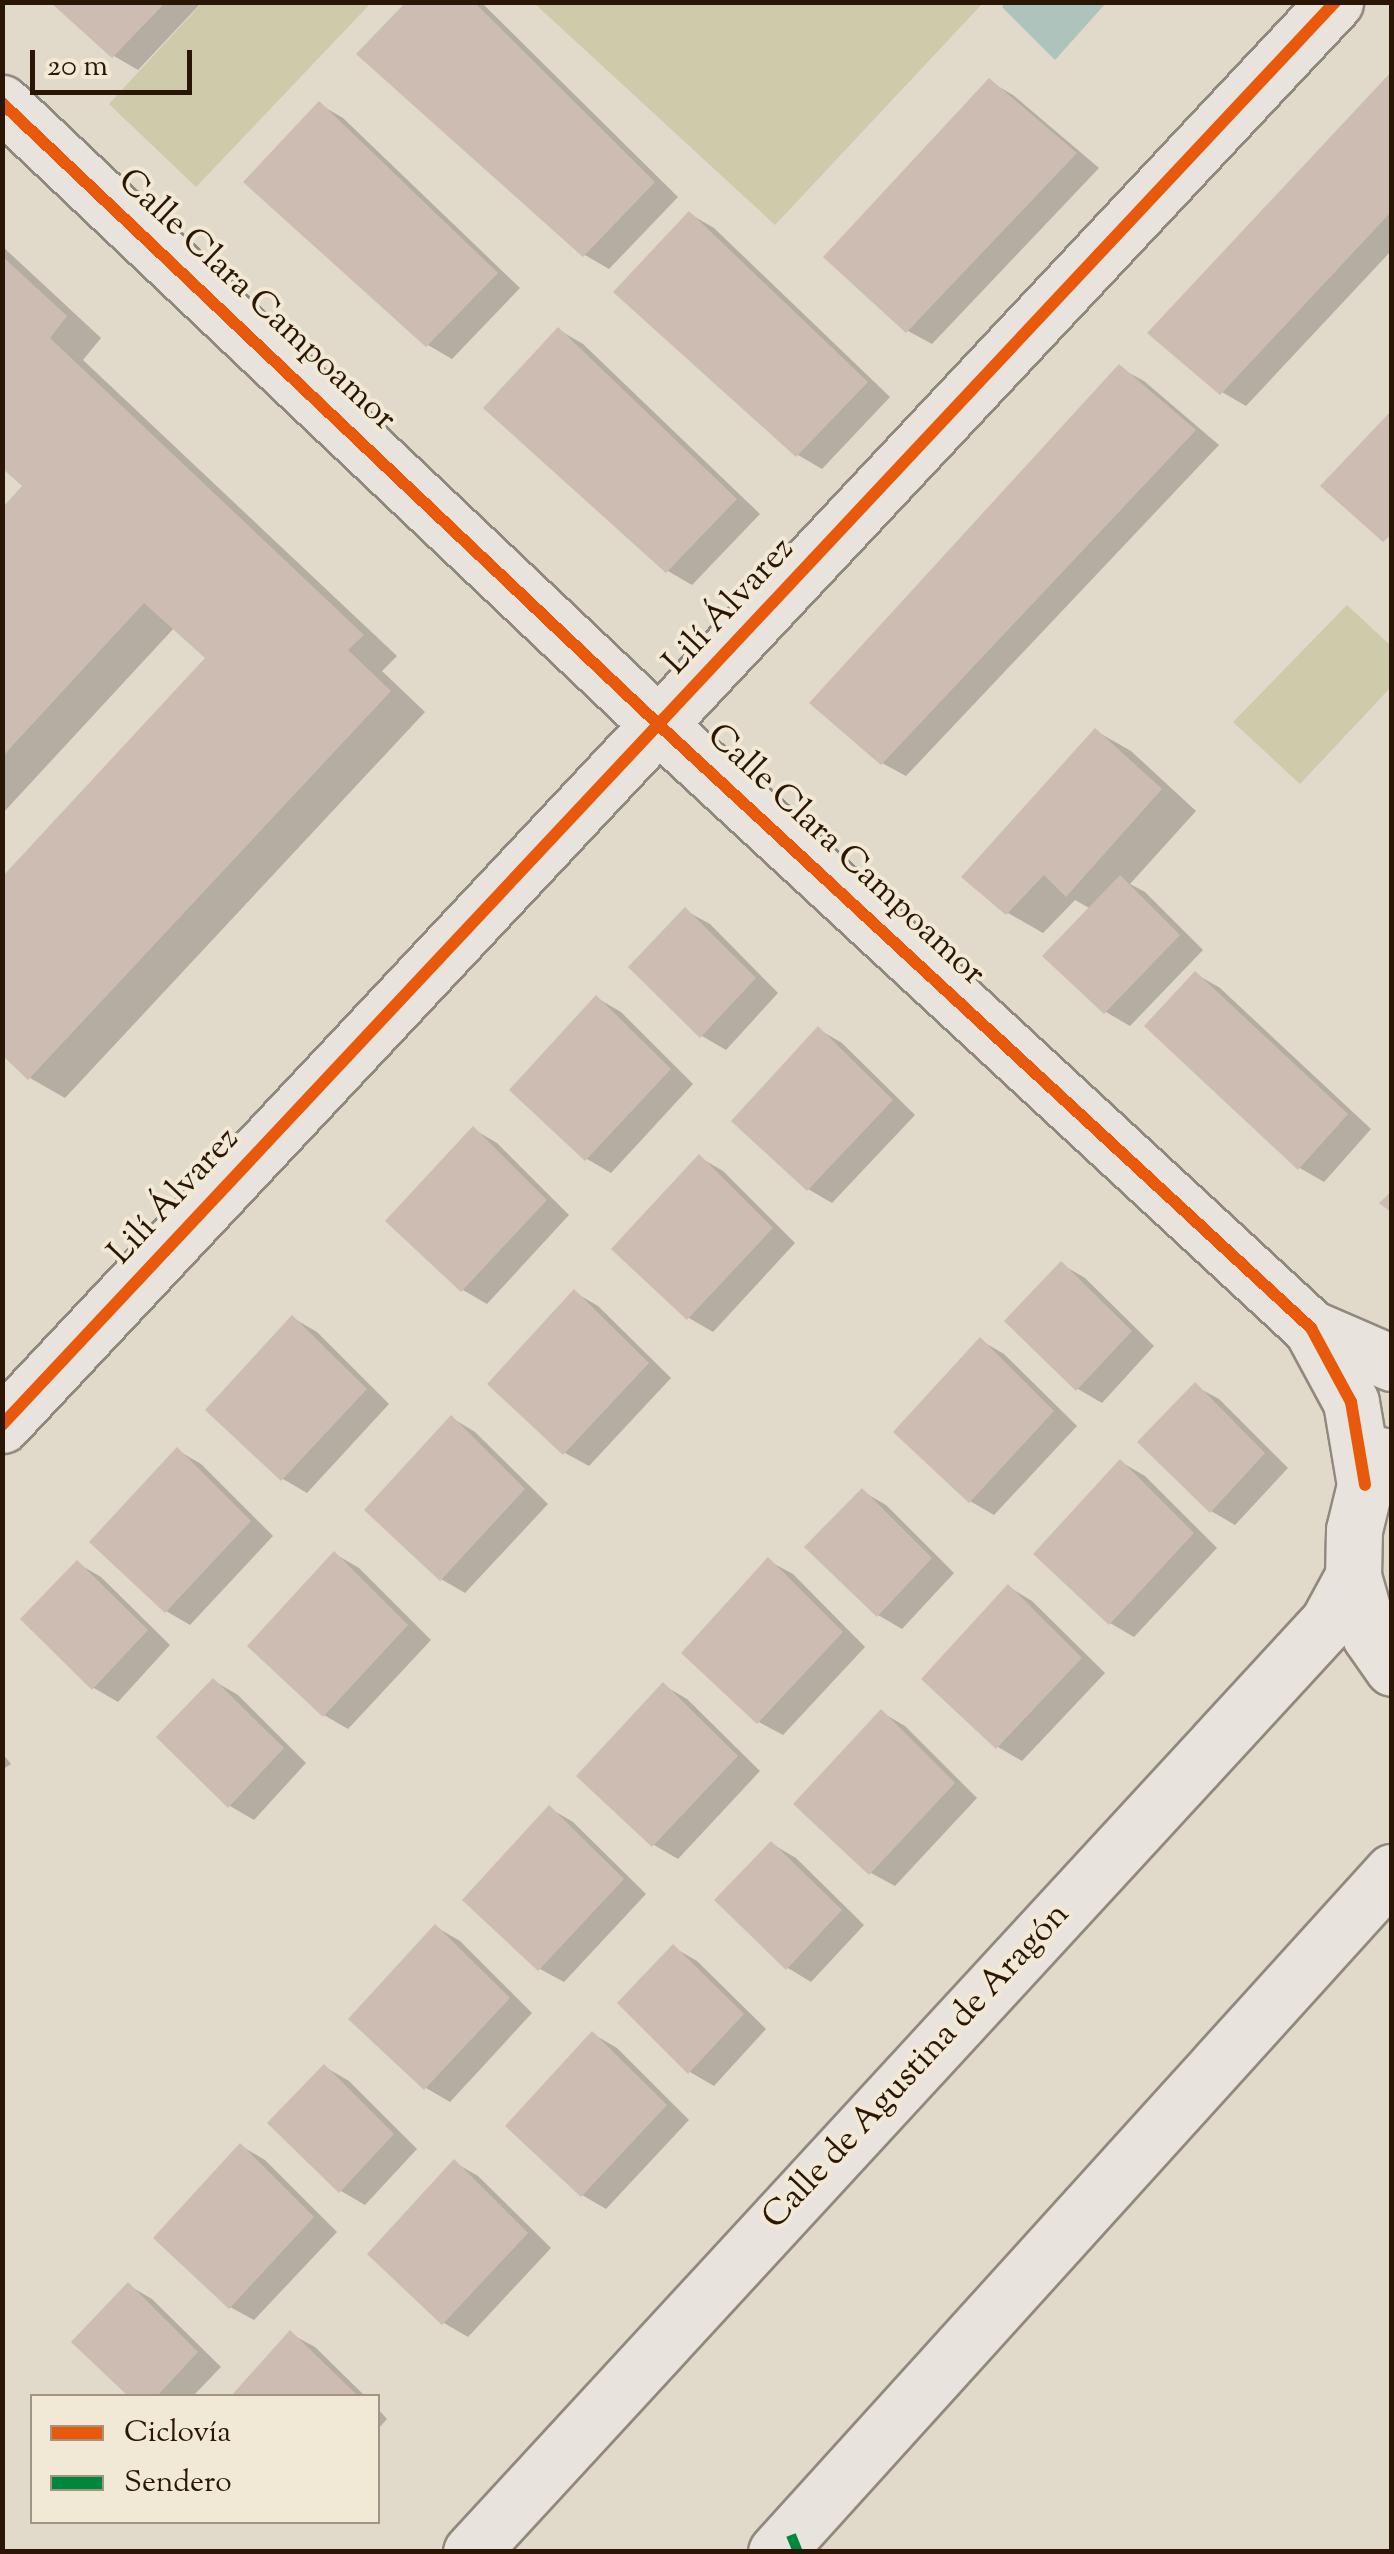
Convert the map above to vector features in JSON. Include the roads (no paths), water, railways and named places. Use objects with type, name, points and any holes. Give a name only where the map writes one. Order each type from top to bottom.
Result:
[{"type":"street","name":"Lilí Álvarez","points":[[2,1424],[660,726],[1334,2]]},
{"type":"street","name":"Calle Clara Campoamor","points":[[2,103],[660,726],[1311,1328],[1351,1402],[1365,1484]]},
{"type":"street","name":"Calle Clara Campoamor","points":[[1311,1328],[1392,1363]]},
{"type":"street","points":[[1392,1437],[1365,1484],[1354,1530],[1353,1576],[1370,1636],[1392,1668]]},
{"type":"street","name":"Calle de Agustina de Aragón","points":[[471,2552],[1328,1622],[1353,1576]]},
{"type":"street","points":[[776,2552],[1392,1872]]}]
